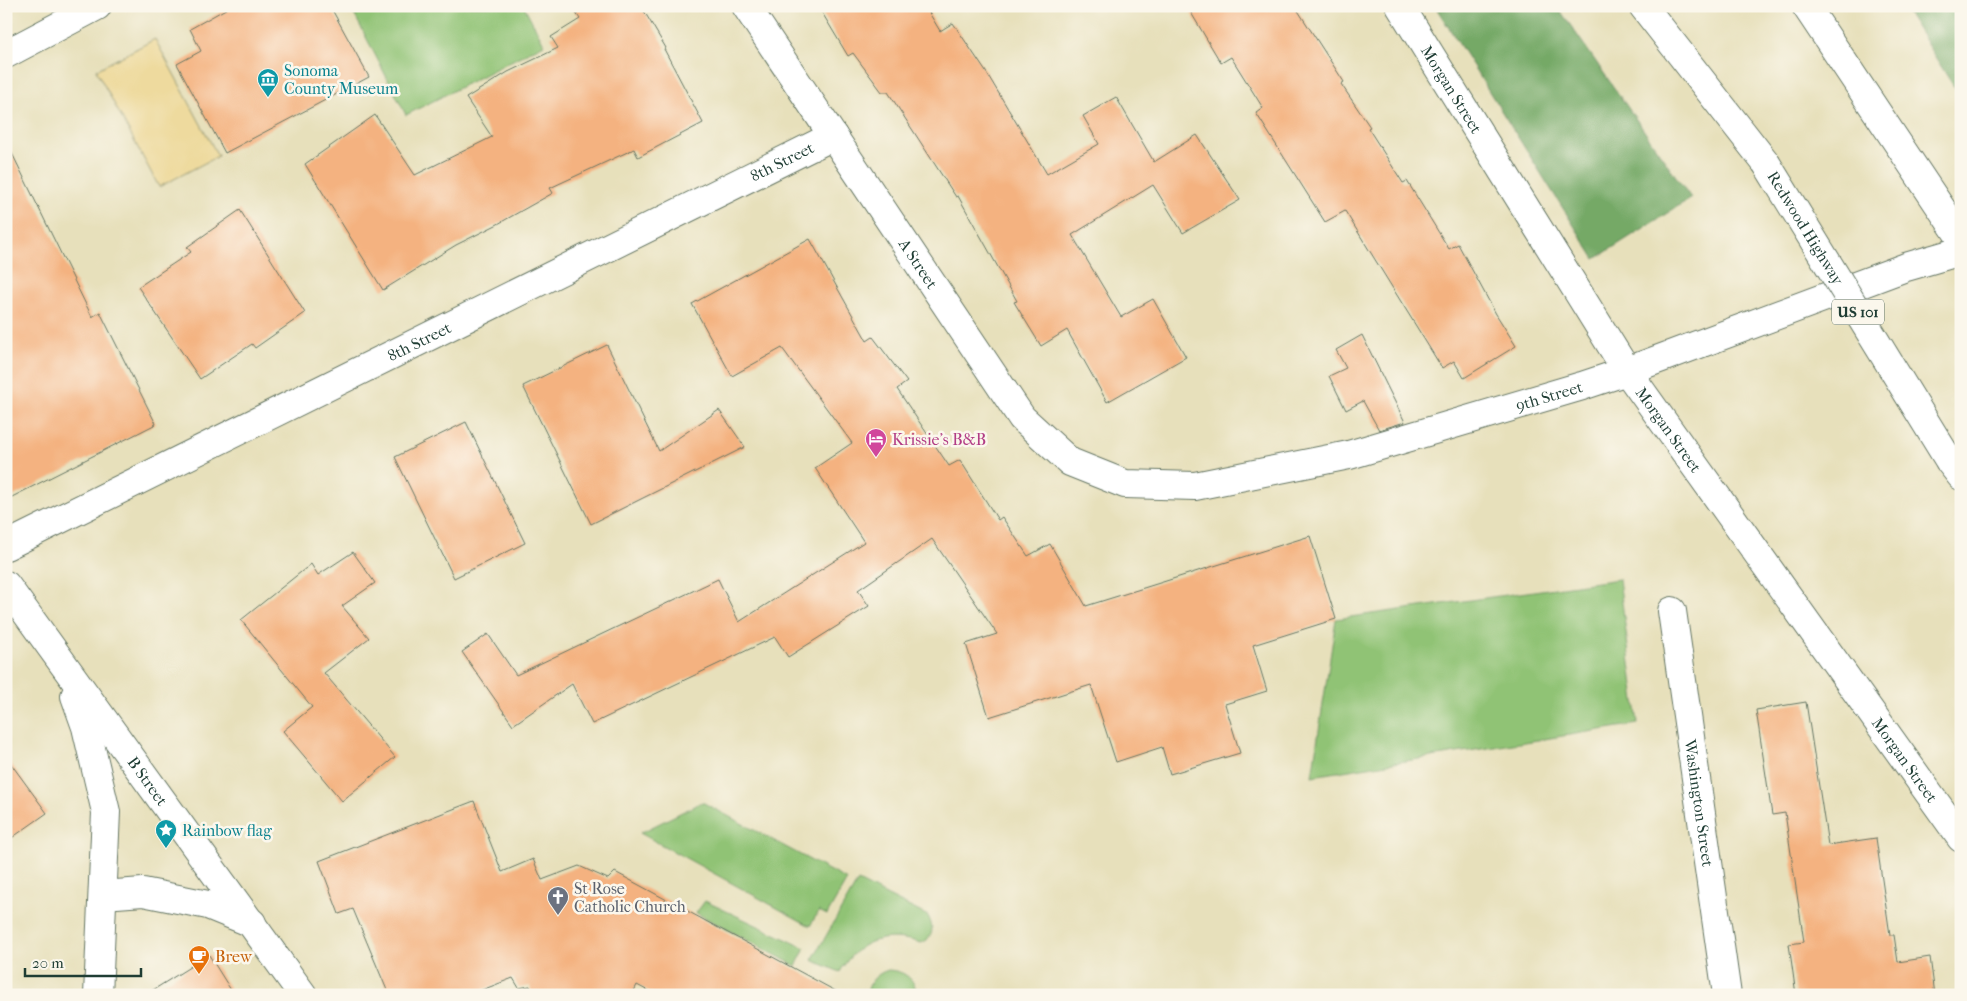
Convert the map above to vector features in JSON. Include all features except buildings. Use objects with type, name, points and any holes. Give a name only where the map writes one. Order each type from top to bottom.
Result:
[{"type":"main road","points":[[6,54],[97,6]]},
{"type":"main road","name":"A Street","points":[[746,6],[1022,418],[1070,462],[1124,484]]},
{"type":"main road","name":"Morgan Street","points":[[1400,6],[1627,371],[1961,838]]},
{"type":"main road","points":[[1644,6],[1766,163]]},
{"type":"main road","name":"Redwood Highway","points":[[1664,6],[1766,163],[1956,469]]},
{"type":"main road","points":[[1806,6],[1961,238]]},
{"type":"main road","points":[[1828,6],[1900,147]]},
{"type":"main road","name":"8th Street","points":[[6,546],[833,136]]},
{"type":"main road","name":"9th Street","points":[[1124,484],[1194,486],[1349,455],[1627,371],[1906,267],[1961,251]]},
{"type":"main road","name":"B Street","points":[[6,585],[303,995]]},
{"type":"main road","name":"Washington Street","points":[[1672,611],[1727,995]]},
{"type":"main road","name":"B Street","points":[[64,666],[86,726],[106,812],[98,995]]},
{"type":"main road","points":[[103,895],[143,892],[208,904],[252,923]]},
{"type":"green space","points":[[350,6],[524,6],[544,44],[406,115]]},
{"type":"green space","points":[[1435,6],[1557,6],[1691,198],[1595,259]]},
{"type":"green space","points":[[1903,6],[1961,6],[1961,98]]},
{"type":"green space","points":[[1619,579],[1638,724],[1312,776],[1336,619]]},
{"type":"green space","points":[[702,802],[847,880],[827,915],[819,911],[810,926],[640,833]]},
{"type":"green space","points":[[858,881],[928,916],[932,932],[921,943],[896,938],[874,941],[864,945],[847,961],[840,972],[812,960]]},
{"type":"green space","points":[[705,901],[805,948],[796,966],[696,913]]},
{"type":"green space","points":[[888,970],[908,976],[914,984],[917,995],[867,995],[873,979]]},
{"type":"sand","points":[[155,39],[218,156],[159,187],[96,70]]},
{"type":"place","name":"Sonoma County Museum","points":[[268,98]]},
{"type":"place","name":"Krissie's B&B","points":[[876,458]]},
{"type":"place","name":"Rainbow flag","points":[[166,849]]},
{"type":"place","name":"St Rose Catholic Church","points":[[558,916]]},
{"type":"place","name":"Brew","points":[[199,975]]}]
